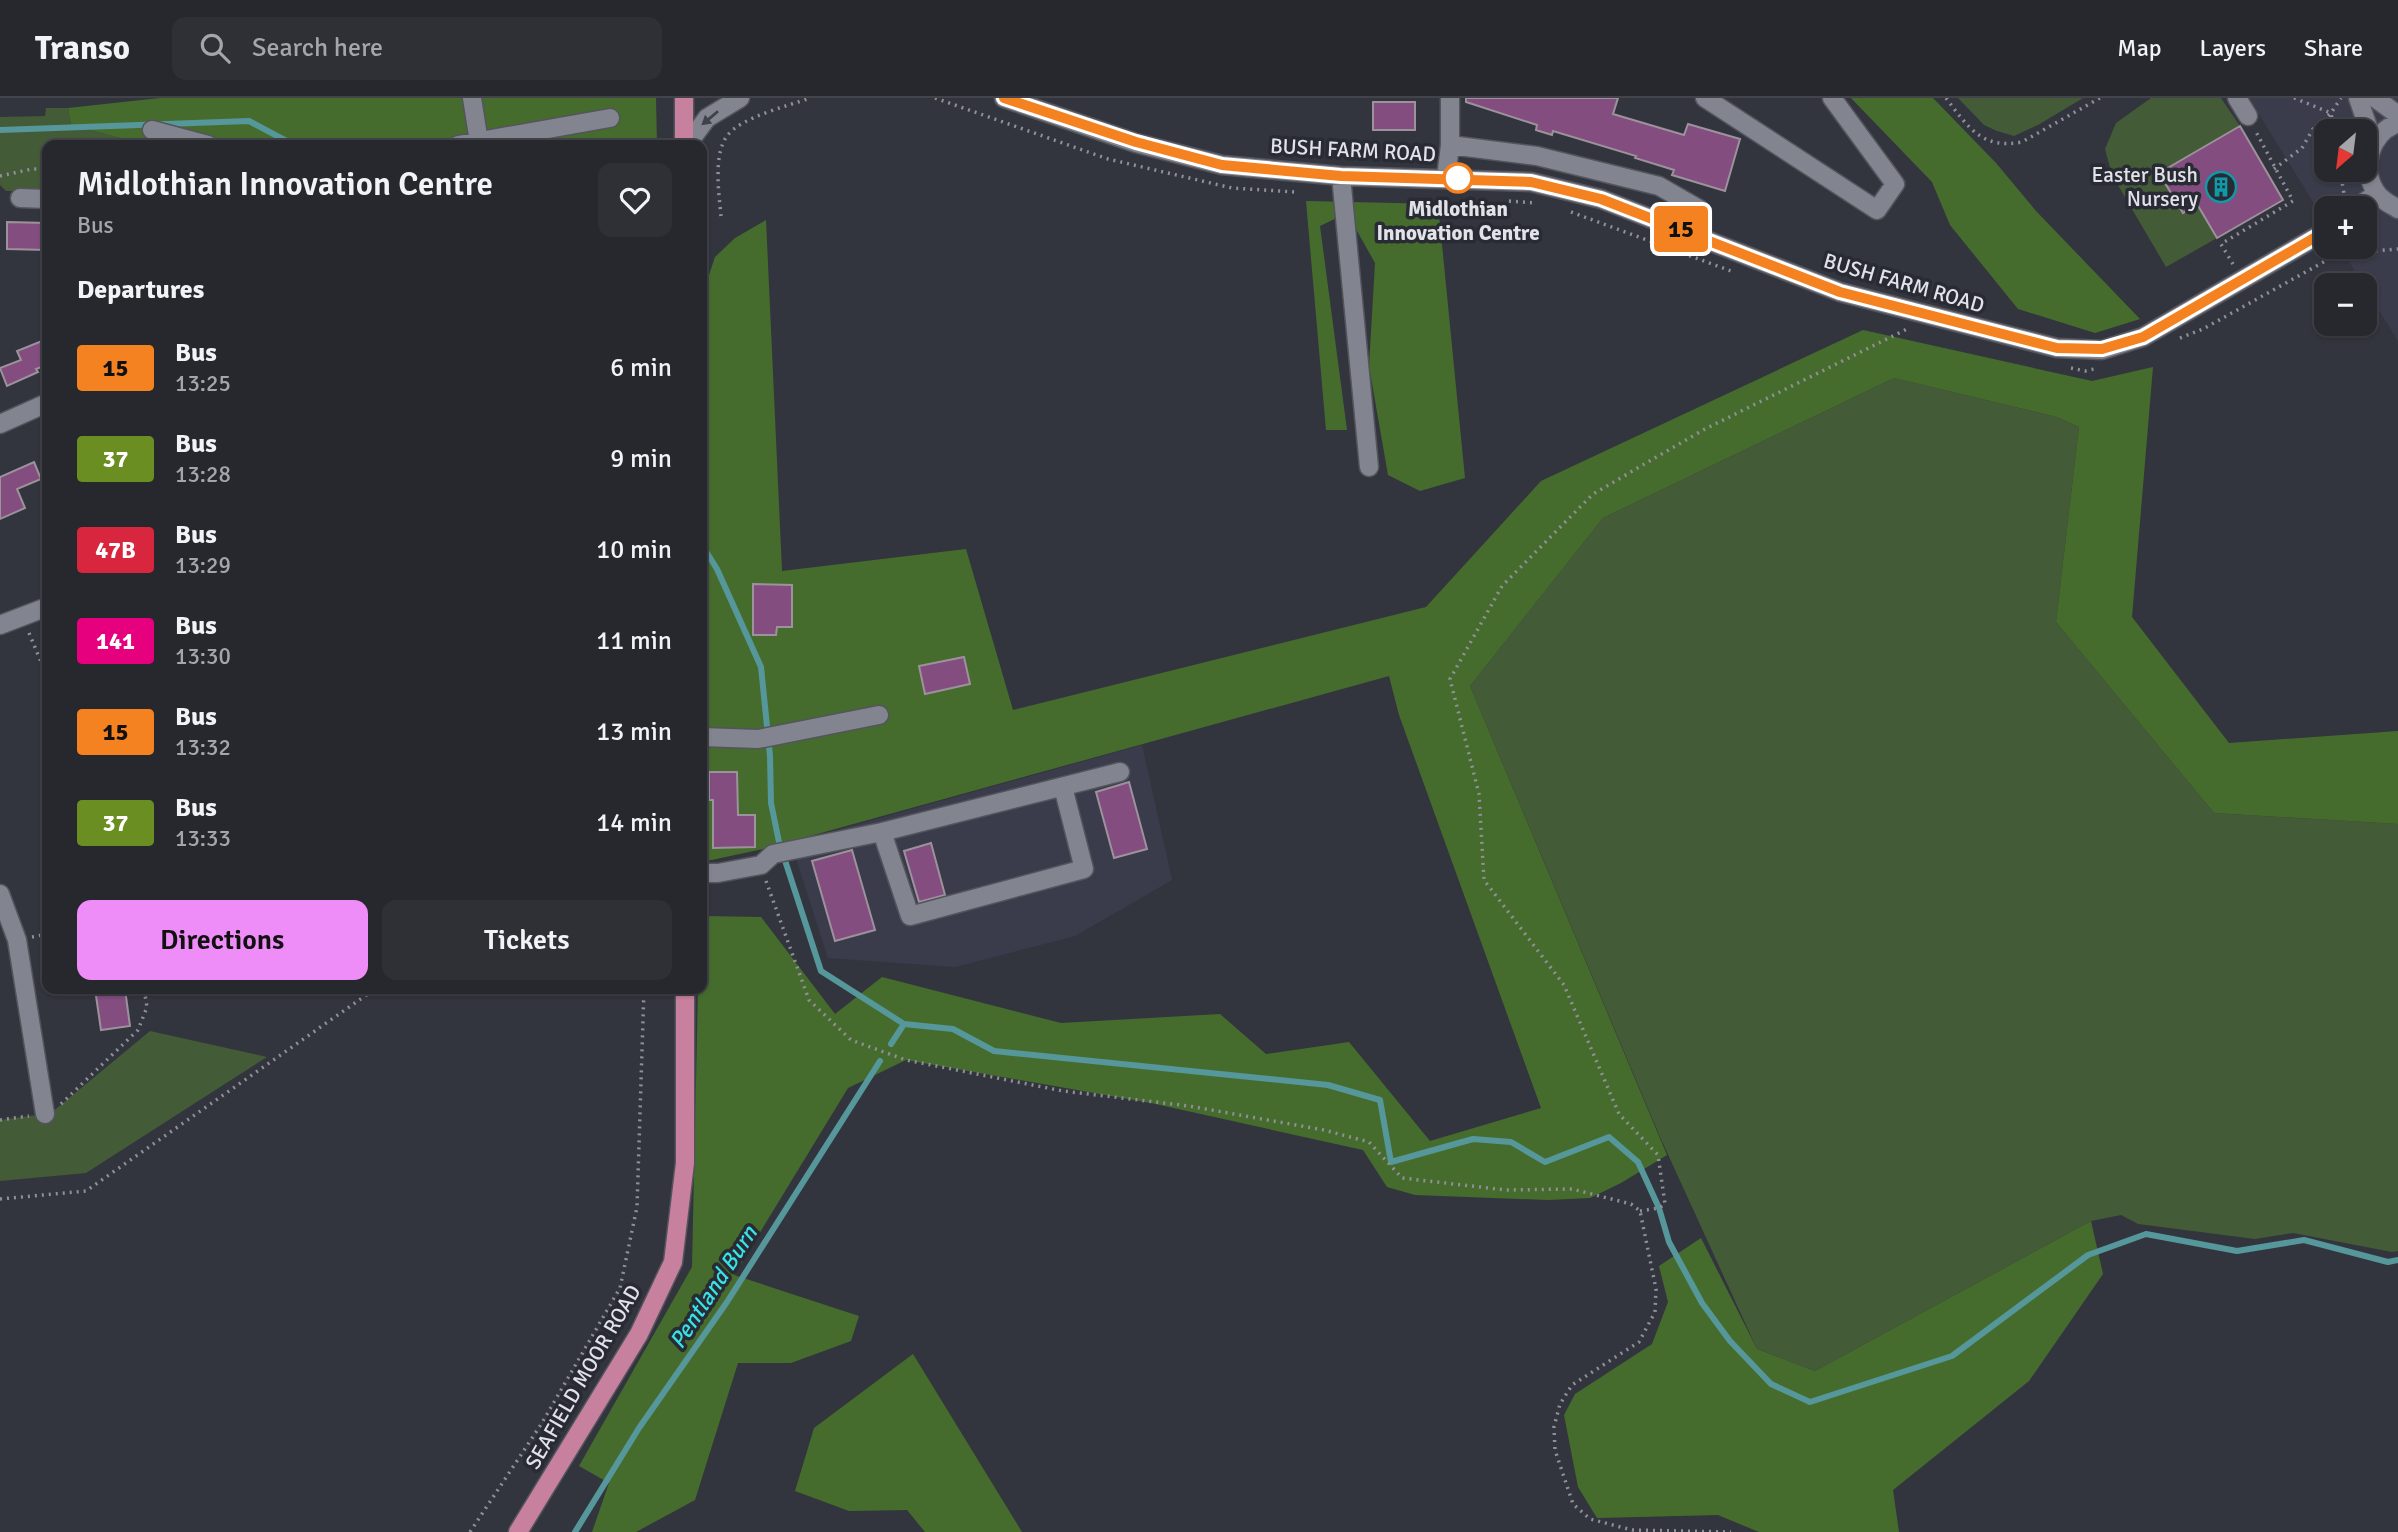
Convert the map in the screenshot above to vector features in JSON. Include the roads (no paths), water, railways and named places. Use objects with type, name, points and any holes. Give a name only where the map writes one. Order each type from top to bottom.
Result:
[{"type":"main road","points":[[684,98],[685,140]]},
{"type":"main road","name":"SEAFIELD MOOR ROAD","points":[[518,1532],[639,1334],[673,1262],[685,1163],[685,994]]},
{"type":"street","points":[[472,98],[479,140]]},
{"type":"street","points":[[689,140],[707,118],[740,98]]},
{"type":"street","name":"BUSH FARM ROAD","points":[[1004,98],[1136,142],[1222,165],[1341,176],[1531,182],[1601,199],[1840,292],[2057,348],[2102,349],[2143,337],[2314,238]]},
{"type":"street","points":[[1446,178],[1450,145],[1450,98]]},
{"type":"street","points":[[1705,98],[1877,210],[1895,184],[1832,98]]},
{"type":"street","points":[[2237,98],[2248,116]]},
{"type":"street","points":[[2358,98],[2365,119]]},
{"type":"street","points":[[2375,98],[2398,115]]},
{"type":"street","points":[[490,140],[611,118]]},
{"type":"street","points":[[2377,139],[2380,134],[2398,123]]},
{"type":"street","points":[[152,130],[189,140]]},
{"type":"street","points":[[1450,145],[1538,156],[1659,186],[1699,209],[1700,221],[1696,235]]},
{"type":"street","points":[[1341,176],[1369,467]]},
{"type":"street","points":[[2372,182],[2386,203],[2398,209]]},
{"type":"street","points":[[2369,196],[2377,193]]},
{"type":"street","points":[[20,198],[42,198]]},
{"type":"street","points":[[0,424],[42,405]]},
{"type":"street","points":[[0,625],[42,609]]},
{"type":"street","points":[[707,737],[758,739],[879,715]]},
{"type":"street","points":[[707,873],[761,865],[782,852],[882,832],[1120,772]]},
{"type":"street","points":[[882,832],[910,916],[1084,869],[1063,787]]},
{"type":"street","points":[[0,894],[45,1114]]},
{"type":"waterway","points":[[0,130],[249,121],[285,140]]},
{"type":"waterway","points":[[707,553],[717,569],[761,667],[770,756],[771,803],[779,842],[821,971],[904,1024],[953,1029],[994,1051],[1328,1085],[1380,1100],[1391,1162],[1473,1139],[1511,1142],[1545,1162],[1609,1137],[1638,1162],[1659,1208],[1669,1242],[1702,1303],[1730,1341],[1771,1384],[1810,1402],[1952,1356],[2088,1255],[2146,1234],[2237,1251],[2304,1240],[2388,1262],[2398,1260]]},
{"type":"waterway","name":"Pentland Burn","points":[[891,1044],[904,1024]]},
{"type":"waterway","name":"Pentland Burn","points":[[575,1532],[639,1428],[727,1302],[880,1061]]},
{"type":"place","name":"Midlothian Innovation Centre","points":[[1458,178]]},
{"type":"place","name":"Easter Bush Nursery","points":[[2221,187]]}]
